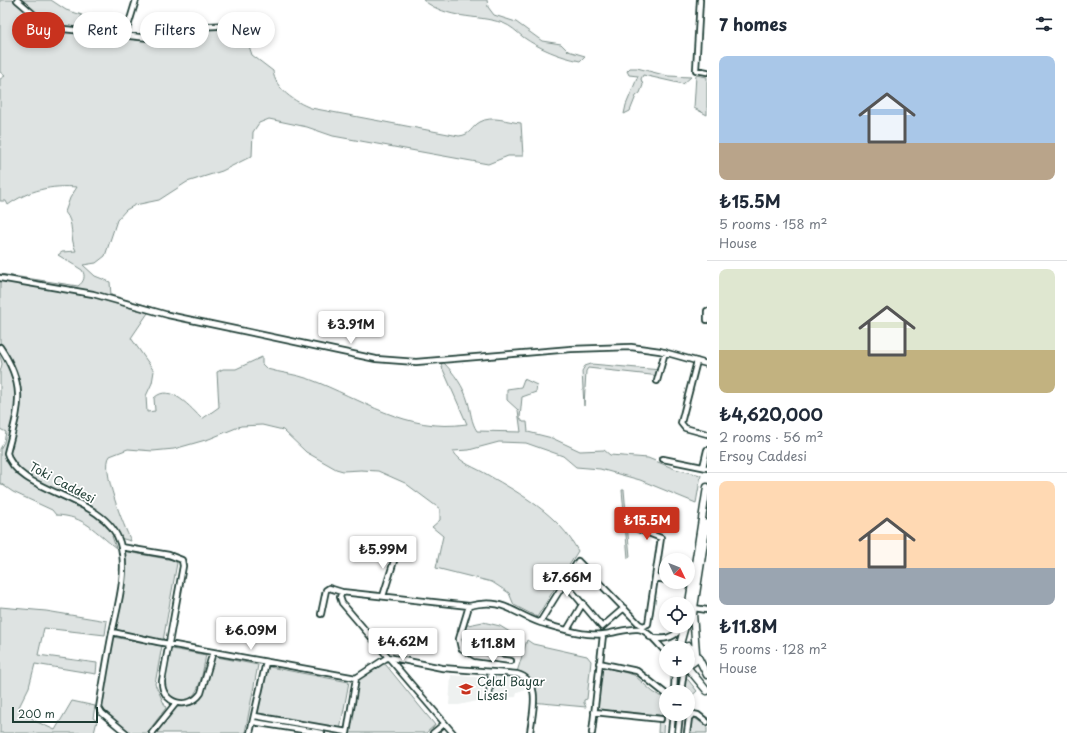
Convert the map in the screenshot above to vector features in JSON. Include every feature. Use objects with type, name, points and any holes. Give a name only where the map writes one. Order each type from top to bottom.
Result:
[{"type":"highway","points":[[695,565],[707,487]]},
{"type":"highway","points":[[693,597],[707,523]]},
{"type":"highway","points":[[693,633],[696,653],[695,661]]},
{"type":"highway","points":[[696,653],[707,675]]},
{"type":"highway","points":[[695,676],[707,691]]},
{"type":"street","points":[[17,0],[38,18],[54,28],[73,30]]},
{"type":"street","points":[[132,13],[136,0]]},
{"type":"street","points":[[700,0],[696,70],[707,72]]},
{"type":"street","points":[[132,37],[168,40],[172,37],[174,28],[217,26]]},
{"type":"street","points":[[0,278],[93,294],[168,315],[376,359],[396,361],[439,361],[526,352],[631,347],[665,352],[706,364]]},
{"type":"street","points":[[707,311],[707,320]]},
{"type":"street","name":"Toki Caddesi","points":[[0,347],[10,361],[19,391],[18,406],[7,453],[9,461],[22,474],[97,514],[113,530],[121,547],[122,580],[98,708],[126,733]]},
{"type":"street","points":[[657,381],[665,352]]},
{"type":"street","points":[[698,361],[681,423],[685,428],[707,434]]},
{"type":"street","points":[[663,459],[705,468],[707,450]]},
{"type":"street","points":[[321,614],[327,589],[330,588],[342,592],[469,606],[483,602],[500,604],[540,622],[567,630],[603,635],[642,628],[649,622],[661,538],[638,529]]},
{"type":"street","points":[[383,596],[399,546]]},
{"type":"street","points":[[121,547],[169,555],[182,560],[183,566],[168,643],[162,686],[166,696],[176,703],[189,702],[200,695],[213,652]]},
{"type":"street","points":[[540,622],[578,561],[659,645]]},
{"type":"street","points":[[564,582],[603,628],[624,608]]},
{"type":"street","points":[[342,592],[340,597],[342,603],[453,733]]},
{"type":"street","points":[[567,630],[582,603]]},
{"type":"street","points":[[469,606],[459,639],[461,648],[475,656],[511,661]]},
{"type":"street","points":[[695,609],[707,610]]},
{"type":"street","points":[[112,632],[356,678],[388,657],[442,668],[517,674],[526,678],[531,683],[534,690],[530,733]]},
{"type":"street","points":[[650,636],[661,639],[668,638],[678,633]]},
{"type":"street","points":[[592,733],[603,635]]},
{"type":"street","points":[[250,733],[266,662]]},
{"type":"street","points":[[599,662],[637,671],[659,688]]},
{"type":"street","points":[[489,697],[491,672]]},
{"type":"street","points":[[255,716],[347,732],[356,678]]},
{"type":"street","points":[[152,733],[176,703]]},
{"type":"street","points":[[594,712],[659,719]]},
{"type":"street","points":[[687,733],[689,718],[693,714],[698,715],[707,722]]},
{"type":"street","points":[[671,733],[672,721]]},
{"type":"street","points":[[678,733],[679,721]]},
{"type":"street","points":[[253,722],[322,733]]},
{"type":"street","points":[[433,733],[444,724]]},
{"type":"shaded area","points":[[0,0],[51,0],[66,10],[73,12],[73,48],[132,48],[132,34],[140,35],[140,48],[209,48],[209,23],[217,22],[217,48],[250,48],[252,55],[273,71],[278,84],[287,94],[311,108],[459,136],[466,134],[477,124],[485,120],[495,119],[521,123],[523,156],[508,156],[488,164],[333,136],[307,127],[269,119],[259,123],[253,132],[252,156],[222,171],[187,182],[159,200],[135,205],[126,210],[117,220],[105,256],[96,263],[83,265],[95,276],[110,282],[111,295],[152,307],[131,338],[154,371],[152,383],[146,396],[147,412],[155,411],[154,398],[160,394],[167,393],[174,395],[187,404],[202,419],[219,407],[217,372],[223,369],[236,369],[262,357],[262,364],[267,369],[309,379],[404,419],[424,424],[467,424],[441,365],[443,362],[455,376],[464,391],[472,421],[477,431],[521,432],[518,410],[507,400],[507,389],[521,387],[524,379],[537,385],[536,392],[522,397],[520,418],[523,422],[527,422],[528,432],[552,438],[580,451],[604,450],[610,455],[648,458],[675,469],[701,475],[696,503],[640,480],[600,469],[576,467],[563,456],[526,443],[499,442],[469,450],[453,451],[464,462],[526,498],[550,516],[570,538],[578,551],[537,617],[514,605],[509,593],[492,582],[436,568],[443,536],[432,527],[440,520],[440,509],[405,483],[378,471],[343,471],[336,469],[306,452],[283,430],[262,425],[241,426],[209,439],[174,449],[153,451],[128,449],[110,456],[108,473],[110,485],[131,541],[112,536],[116,548],[89,526],[75,518],[56,515],[52,510],[13,492],[0,483],[0,449],[4,442],[6,432],[0,429],[0,372],[2,364],[0,356],[0,274],[78,286],[82,283],[84,277],[82,270],[58,255],[62,252],[76,251],[70,221],[65,212],[70,198],[77,187],[49,188],[32,192],[8,205],[6,201],[0,201],[0,79],[5,76],[0,72]]},
{"type":"shaded area","points":[[423,0],[487,0],[488,7],[494,15],[516,22],[542,41],[561,44],[568,51],[585,56],[580,61],[558,55],[536,45],[503,23],[452,14],[442,11]]},
{"type":"shaded area","points":[[630,68],[637,68],[668,76],[691,77],[683,84],[643,75],[641,79],[643,85],[640,93],[636,96],[630,111],[624,114],[626,105],[638,76],[629,75],[627,71]]},
{"type":"shaded area","points":[[696,75],[707,77],[707,115],[694,108]]},
{"type":"shaded area","points":[[591,364],[661,370],[660,376],[588,368],[586,371],[584,406],[582,371],[585,366]]},
{"type":"shaded area","points":[[622,490],[624,490],[630,557],[628,558]]},
{"type":"shaded area","points":[[122,551],[173,560],[177,563],[163,641],[113,631],[121,583]]},
{"type":"shaded area","points":[[0,607],[46,611],[107,621],[105,635],[44,628],[38,655],[97,663],[96,674],[35,664],[29,687],[19,707],[35,721],[55,730],[72,701],[95,706],[93,718],[97,721],[94,733],[0,733]]},
{"type":"shaded area","points":[[483,622],[500,626],[518,637],[457,632],[458,627]]},
{"type":"shaded area","points":[[113,637],[162,646],[155,684],[166,708],[147,733],[126,733],[100,711]]},
{"type":"shaded area","points":[[527,640],[533,644],[587,656],[591,661],[587,699],[584,700],[586,707],[531,702],[528,685],[517,672]]},
{"type":"shaded area","points":[[166,648],[206,655],[201,679],[195,693],[190,698],[183,701],[175,701],[161,689]]},
{"type":"shaded area","points":[[212,656],[258,665],[245,733],[152,733],[175,707],[192,703],[197,697],[202,690]]},
{"type":"shaded area","points":[[381,663],[386,665],[435,725],[426,733],[345,733],[355,682]]},
{"type":"shaded area","points":[[597,665],[634,675],[659,696],[659,715],[594,709],[592,707]]},
{"type":"shaded area","points":[[264,666],[349,682],[340,730],[256,715]]},
{"type":"shaded area","name":"Celal Bayar Lisesi","points":[[451,675],[484,678],[482,700],[459,705],[449,705]]},
{"type":"shaded area","points":[[489,675],[515,677],[526,689],[517,692],[516,697],[486,699]]},
{"type":"shaded area","points":[[686,677],[692,685],[680,685],[680,678]]},
{"type":"shaded area","points":[[659,715],[659,721],[664,721],[663,733],[658,733]]},
{"type":"shaded area","points":[[695,718],[707,727],[707,733],[684,733],[685,721],[695,721]]},
{"type":"place","name":"Celal Bayar Lisesi","points":[[466,689]]}]
